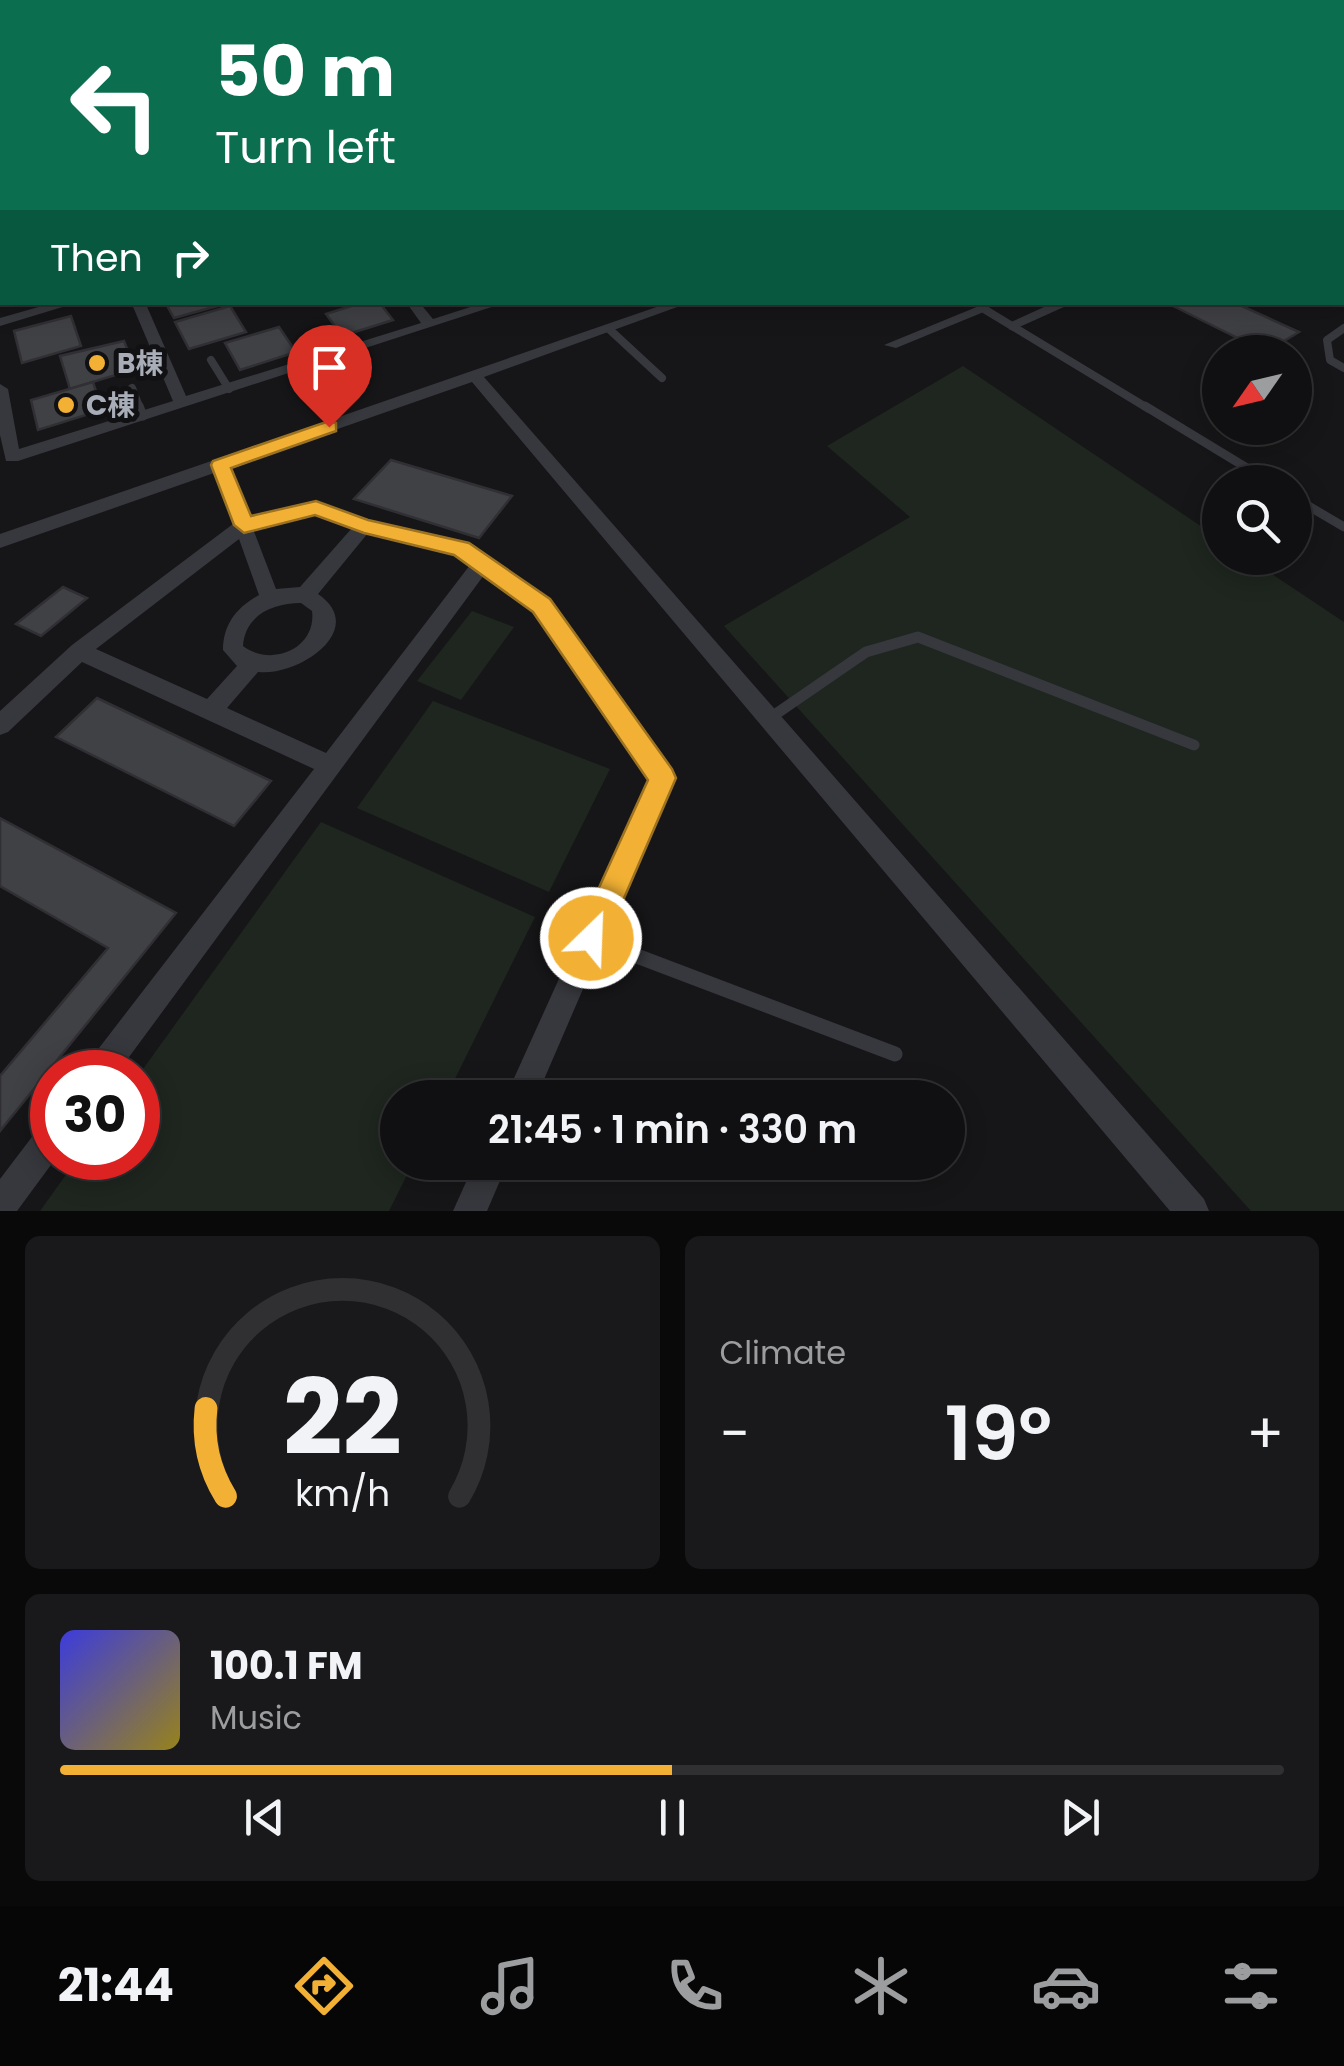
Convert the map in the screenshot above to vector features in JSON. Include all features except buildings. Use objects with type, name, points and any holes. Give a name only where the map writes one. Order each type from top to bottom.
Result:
[{"type":"street","points":[[0,322],[62,305]]},
{"type":"street","points":[[139,305],[182,404]]},
{"type":"street","points":[[414,305],[430,325]]},
{"type":"street","points":[[0,388],[8,454],[143,416],[493,305]]},
{"type":"street","points":[[0,541],[677,305]]},
{"type":"street","points":[[891,344],[978,306]]},
{"type":"street","points":[[475,376],[1192,1211]]},
{"type":"street","points":[[220,465],[270,598]]},
{"type":"street","points":[[0,725],[79,652],[244,525],[316,508],[364,526],[461,549],[542,606],[662,778],[528,1080]]},
{"type":"street","points":[[304,595],[364,526]]},
{"type":"street","points":[[117,1050],[482,564]]},
{"type":"street","points":[[304,595],[322,607],[326,616],[319,638],[296,658],[281,664],[252,664],[240,659],[233,650],[232,639],[244,615],[270,598],[304,595]]},
{"type":"street","points":[[79,652],[330,766]]},
{"type":"street","points":[[210,711],[252,664]]},
{"type":"street","points":[[0,1206],[30,1166]]},
{"type":"street","points":[[470,1211],[484,1180]]},
{"type":"lane","points":[[1012,326],[1058,305]]},
{"type":"lane","points":[[978,306],[1242,465]]},
{"type":"lane","points":[[1344,328],[1327,340],[1330,360],[1344,368]]},
{"type":"lane","points":[[609,329],[662,378]]},
{"type":"lane","points":[[212,360],[229,389]]},
{"type":"lane","points":[[132,388],[143,416]]},
{"type":"lane","points":[[1312,508],[1344,527]]},
{"type":"lane","points":[[769,719],[866,652],[918,638],[1194,745]]},
{"type":"lane","points":[[591,938],[895,1054]]},
{"type":"shaded area","points":[[963,366],[1202,527],[1202,575],[1274,575],[1344,622],[1344,1211],[1251,1211],[724,626],[910,517],[827,446]]},
{"type":"shaded area","points":[[472,611],[514,627],[461,700],[417,681]]},
{"type":"shaded area","points":[[433,701],[610,769],[549,892],[357,808]]},
{"type":"shaded area","points":[[321,822],[535,917],[454,1080],[380,1080],[380,1180],[404,1180],[389,1211],[40,1211],[62,1180],[160,1180],[160,1050],[157,1050]]},
{"type":"place","name":"B棟","points":[[97,363]]},
{"type":"place","name":"C棟","points":[[66,405]]},
{"type":"route","points":[[329,427],[220,465],[244,525],[316,508],[364,526],[461,549],[542,606],[662,778],[591,938]]}]
